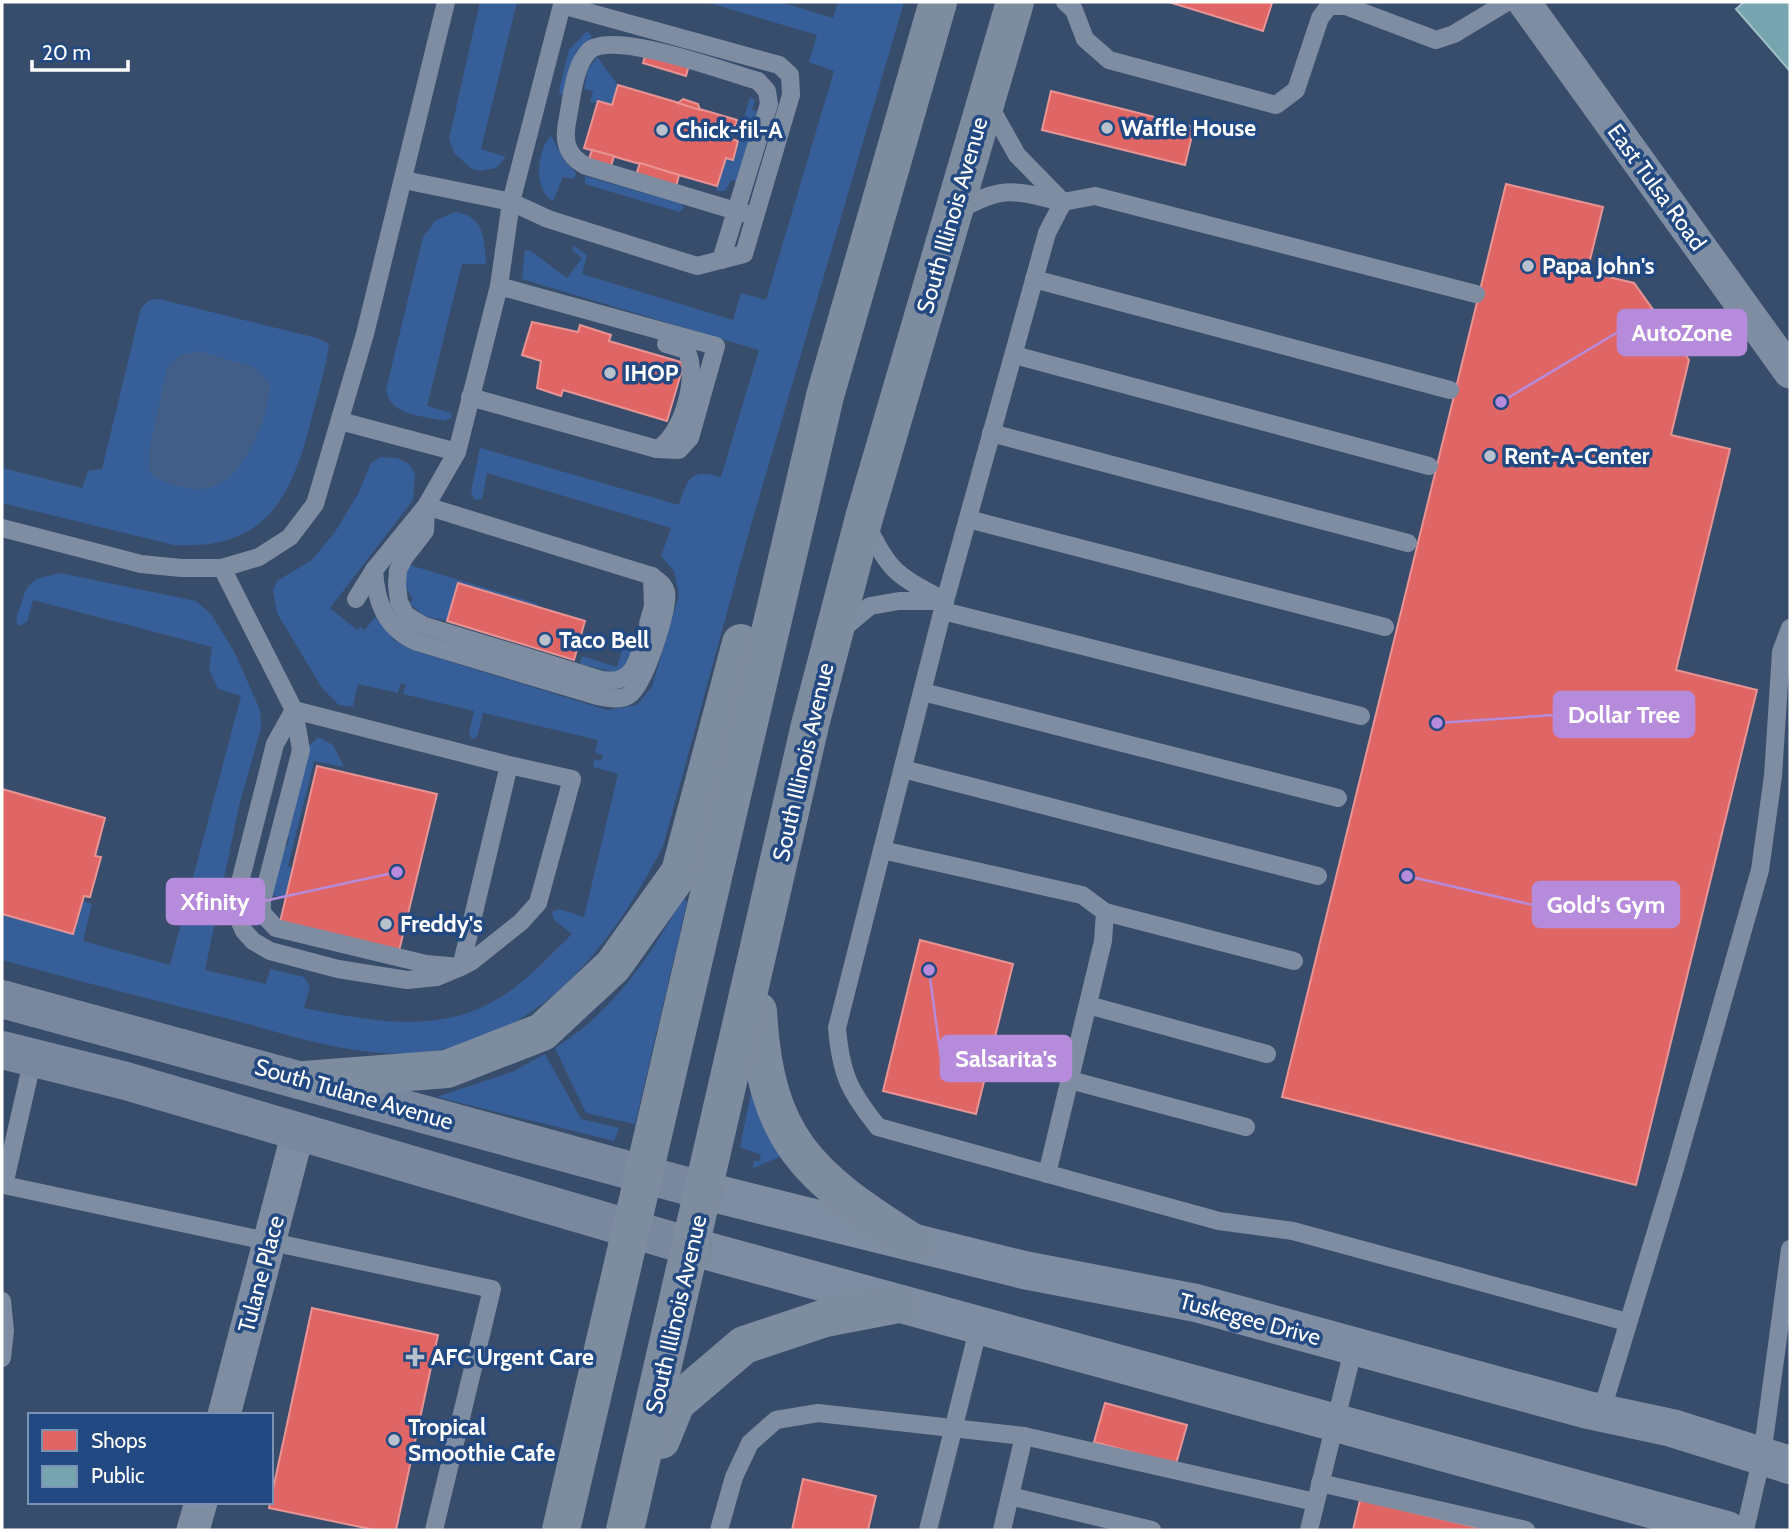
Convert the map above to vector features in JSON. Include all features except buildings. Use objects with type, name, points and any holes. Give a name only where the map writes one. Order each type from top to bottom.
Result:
[{"type":"highway","points":[[561,1530],[633,1230],[825,396],[938,2]]},
{"type":"highway","name":"South Illinois Avenue","points":[[625,1530],[693,1247],[832,638],[864,518],[1014,2]]},
{"type":"highway","points":[[304,1080],[447,1069],[542,1032],[613,966],[680,872],[775,515],[825,396]]},
{"type":"highway","points":[[756,972],[760,1048],[766,1082],[779,1119],[800,1153],[823,1181],[852,1204],[912,1242]]},
{"type":"highway","points":[[625,1530],[676,1403],[744,1345],[825,1318],[898,1304]]},
{"type":"main road","name":"South Tulane Avenue","points":[[2,999],[705,1191]]},
{"type":"main road","points":[[17,1054],[125,1081],[693,1247]]},
{"type":"street","name":"East Tulsa Road","points":[[1524,2],[1790,372]]},
{"type":"street","name":"Tulane Place","points":[[225,1413],[298,1132]]},
{"type":"street","name":"Tuskegee Drive","points":[[705,1191],[1024,1270],[1196,1303],[1601,1413],[1672,1428],[1776,1460]]},
{"type":"street","points":[[693,1247],[1727,1530]]},
{"type":"street","points":[[193,1530],[200,1504]]},
{"type":"lane","points":[[2,528],[141,564],[181,568],[222,568],[259,557],[290,537],[314,504],[340,421],[404,180],[446,2]]},
{"type":"lane","points":[[1072,5],[1085,39],[1109,60],[1276,105],[1296,90],[1320,18],[1328,4],[1346,6],[1436,40],[1454,34],[1507,2]]},
{"type":"lane","points":[[356,599],[374,570],[426,506],[457,452],[499,286],[510,202],[562,3],[785,69],[790,75],[792,95],[744,254],[697,266],[548,219],[510,202],[404,180]]},
{"type":"lane","points":[[721,260],[736,211],[769,104],[762,86],[758,82],[629,44],[600,44],[589,51],[580,64],[564,134],[567,150],[575,160],[736,211],[755,216]]},
{"type":"lane","points":[[986,99],[1017,155],[1063,202]]},
{"type":"lane","points":[[951,215],[989,193],[1014,190],[1063,202],[1095,196],[1476,294]]},
{"type":"lane","points":[[1063,202],[1047,233],[991,432],[837,1028],[840,1065],[857,1101],[878,1127],[1219,1221],[1293,1231],[1628,1322]]},
{"type":"lane","points":[[1034,279],[1450,390]]},
{"type":"lane","points":[[470,397],[657,449],[679,450],[690,438],[716,346],[499,286]]},
{"type":"lane","points":[[520,292],[533,305],[686,350],[693,369],[682,415],[677,432],[668,444],[657,449]]},
{"type":"lane","points":[[1014,355],[1429,466]]},
{"type":"lane","points":[[340,421],[457,452]]},
{"type":"lane","points":[[991,432],[1408,543]]},
{"type":"lane","points":[[374,570],[379,605],[404,636],[608,699],[630,695],[644,674],[667,595],[664,585],[652,576],[426,506]]},
{"type":"lane","points":[[426,506],[425,531],[404,558],[398,570],[397,585],[399,602],[406,615],[435,629],[602,680],[621,680],[631,673],[636,664],[653,606],[652,576]]},
{"type":"lane","points":[[864,518],[883,559],[897,575],[944,606]]},
{"type":"lane","points":[[968,519],[1385,627]]},
{"type":"lane","points":[[222,568],[294,710],[301,750],[262,901],[267,920],[276,928],[385,955],[461,967]]},
{"type":"lane","points":[[832,638],[870,606],[899,601],[944,606],[1361,716]]},
{"type":"lane","points":[[1601,1413],[1674,1172],[1760,870],[1773,776],[1781,652],[1790,628]]},
{"type":"lane","points":[[923,692],[1338,798]]},
{"type":"lane","points":[[294,710],[572,779],[538,903],[521,922],[461,967],[437,977],[407,980],[338,970],[270,951],[253,941],[244,931],[237,911],[238,890],[275,744],[294,710]]},
{"type":"lane","points":[[461,967],[509,765]]},
{"type":"lane","points":[[903,769],[1318,876]]},
{"type":"lane","points":[[882,850],[1082,895],[1105,912],[1294,961]]},
{"type":"lane","points":[[1047,1174],[1103,940],[1105,912]]},
{"type":"lane","points":[[1087,1005],[1267,1054]]},
{"type":"lane","points":[[17,1054],[3,1190],[492,1289],[434,1530]]},
{"type":"lane","points":[[1070,1080],[1246,1127]]},
{"type":"lane","points":[[1745,1530],[1776,1460],[1790,1249]]},
{"type":"lane","points":[[2,1301],[2,1358]]},
{"type":"lane","points":[[928,1530],[979,1326]]},
{"type":"lane","points":[[1308,1530],[1353,1346]]},
{"type":"lane","points":[[719,1530],[734,1477],[750,1443],[776,1420],[818,1413],[1024,1436],[1315,1502]]},
{"type":"lane","points":[[1002,1530],[1024,1436]]},
{"type":"lane","points":[[1320,1483],[1526,1530]]},
{"type":"lane","points":[[1010,1496],[1152,1530]]},
{"type":"shaded area","points":[[480,2],[517,2],[481,149],[506,157],[496,168],[480,171],[472,169],[455,154],[449,139]]},
{"type":"shaded area","points":[[706,2],[780,2],[833,18],[838,2],[904,2],[749,532],[663,846],[615,927],[586,963],[554,995],[518,1021],[477,1040],[433,1051],[383,1053],[326,1045],[2,960],[2,914],[73,934],[83,901],[92,904],[83,941],[170,965],[241,696],[218,689],[209,669],[212,647],[33,600],[27,622],[18,626],[16,619],[26,589],[36,579],[60,573],[196,601],[211,614],[235,653],[260,710],[261,728],[239,806],[205,970],[266,984],[270,969],[304,977],[310,986],[304,1008],[376,1020],[424,1021],[471,1012],[505,995],[572,934],[554,920],[552,912],[559,909],[584,917],[618,774],[593,767],[594,759],[601,761],[603,755],[595,753],[598,740],[483,713],[477,737],[472,739],[469,734],[474,711],[403,694],[406,685],[401,683],[398,693],[358,684],[353,707],[339,705],[322,688],[277,613],[273,590],[277,581],[312,560],[335,532],[358,494],[371,463],[381,457],[397,458],[409,464],[415,474],[413,500],[330,608],[357,630],[360,627],[365,630],[375,617],[394,640],[412,650],[607,710],[637,705],[652,687],[679,595],[674,571],[661,556],[671,528],[487,473],[482,499],[475,500],[471,492],[480,448],[679,505],[692,477],[711,474],[721,477],[759,350],[522,279],[525,250],[531,251],[567,278],[582,258],[572,250],[574,246],[587,255],[582,274],[733,320],[741,293],[766,300],[834,71],[809,62],[817,35]]},
{"type":"shaded area","points":[[587,31],[592,37],[576,52],[564,94],[561,95],[559,91],[569,50]]},
{"type":"shaded area","points":[[597,57],[618,85],[612,105],[590,102],[593,91],[584,89],[588,69]]},
{"type":"shaded area","points":[[750,97],[755,100],[752,110],[757,111],[737,181],[731,180],[725,191],[716,191],[726,158],[733,159]]},
{"type":"shaded area","points":[[551,136],[563,159],[576,173],[574,179],[563,177],[553,201],[542,188],[539,170],[543,150]]},
{"type":"shaded area","points":[[585,176],[682,204],[684,208],[679,212],[585,184]]},
{"type":"shaded area","points":[[455,212],[472,218],[481,230],[486,264],[462,264],[427,406],[451,413],[452,417],[445,421],[401,410],[389,399],[386,390],[423,237],[435,221]]},
{"type":"shaded area","points":[[159,299],[317,338],[329,344],[304,445],[284,494],[271,512],[254,528],[232,538],[206,544],[174,545],[2,503],[2,468],[82,488],[88,471],[102,469],[141,308],[149,300]]},
{"type":"shaded area","points":[[198,351],[254,367],[270,383],[259,431],[241,464],[216,486],[195,489],[177,486],[154,477],[149,467],[150,447],[167,368],[179,356]]},
{"type":"shaded area","points":[[410,565],[538,604],[537,607],[458,583],[447,621],[424,616],[409,603],[413,600],[408,590],[405,592],[404,577]]},
{"type":"shaded area","points":[[628,632],[636,635],[627,663],[618,673],[580,664],[582,656],[617,667]]},
{"type":"shaded area","points":[[318,737],[333,745],[344,767],[314,761],[288,866],[293,868],[286,898],[271,895],[283,845],[287,846],[289,838],[286,836],[309,746]]},
{"type":"shaded area","points":[[683,898],[687,902],[635,1124],[586,1113],[555,1048],[595,1018],[628,982],[658,941]]},
{"type":"shaded area","points":[[545,1054],[581,1119],[619,1128],[614,1141],[437,1097],[512,1072]]},
{"type":"shaded area","points":[[752,1088],[782,1156],[753,1168],[754,1161],[760,1161],[761,1155],[740,1147]]},
{"type":"place","name":"Waffle House","points":[[1107,128]]},
{"type":"place","name":"Chick-fil-A","points":[[662,130]]},
{"type":"place","name":"Papa John's","points":[[1528,266]]},
{"type":"place","name":"IHOP","points":[[610,373]]},
{"type":"place","name":"AutoZone","points":[[1501,402]]},
{"type":"place","name":"Rent-A-Center","points":[[1490,456]]},
{"type":"place","name":"Taco Bell","points":[[545,640]]},
{"type":"place","name":"Dollar Tree","points":[[1437,723]]},
{"type":"place","name":"Xfinity","points":[[397,872]]},
{"type":"place","name":"Gold's Gym","points":[[1407,876]]},
{"type":"place","name":"Freddy's","points":[[386,924]]},
{"type":"place","name":"Salsarita's","points":[[929,970]]},
{"type":"place","name":"AFC Urgent Care","points":[[415,1357]]},
{"type":"place","name":"Tropical Smoothie Cafe","points":[[394,1440]]}]
